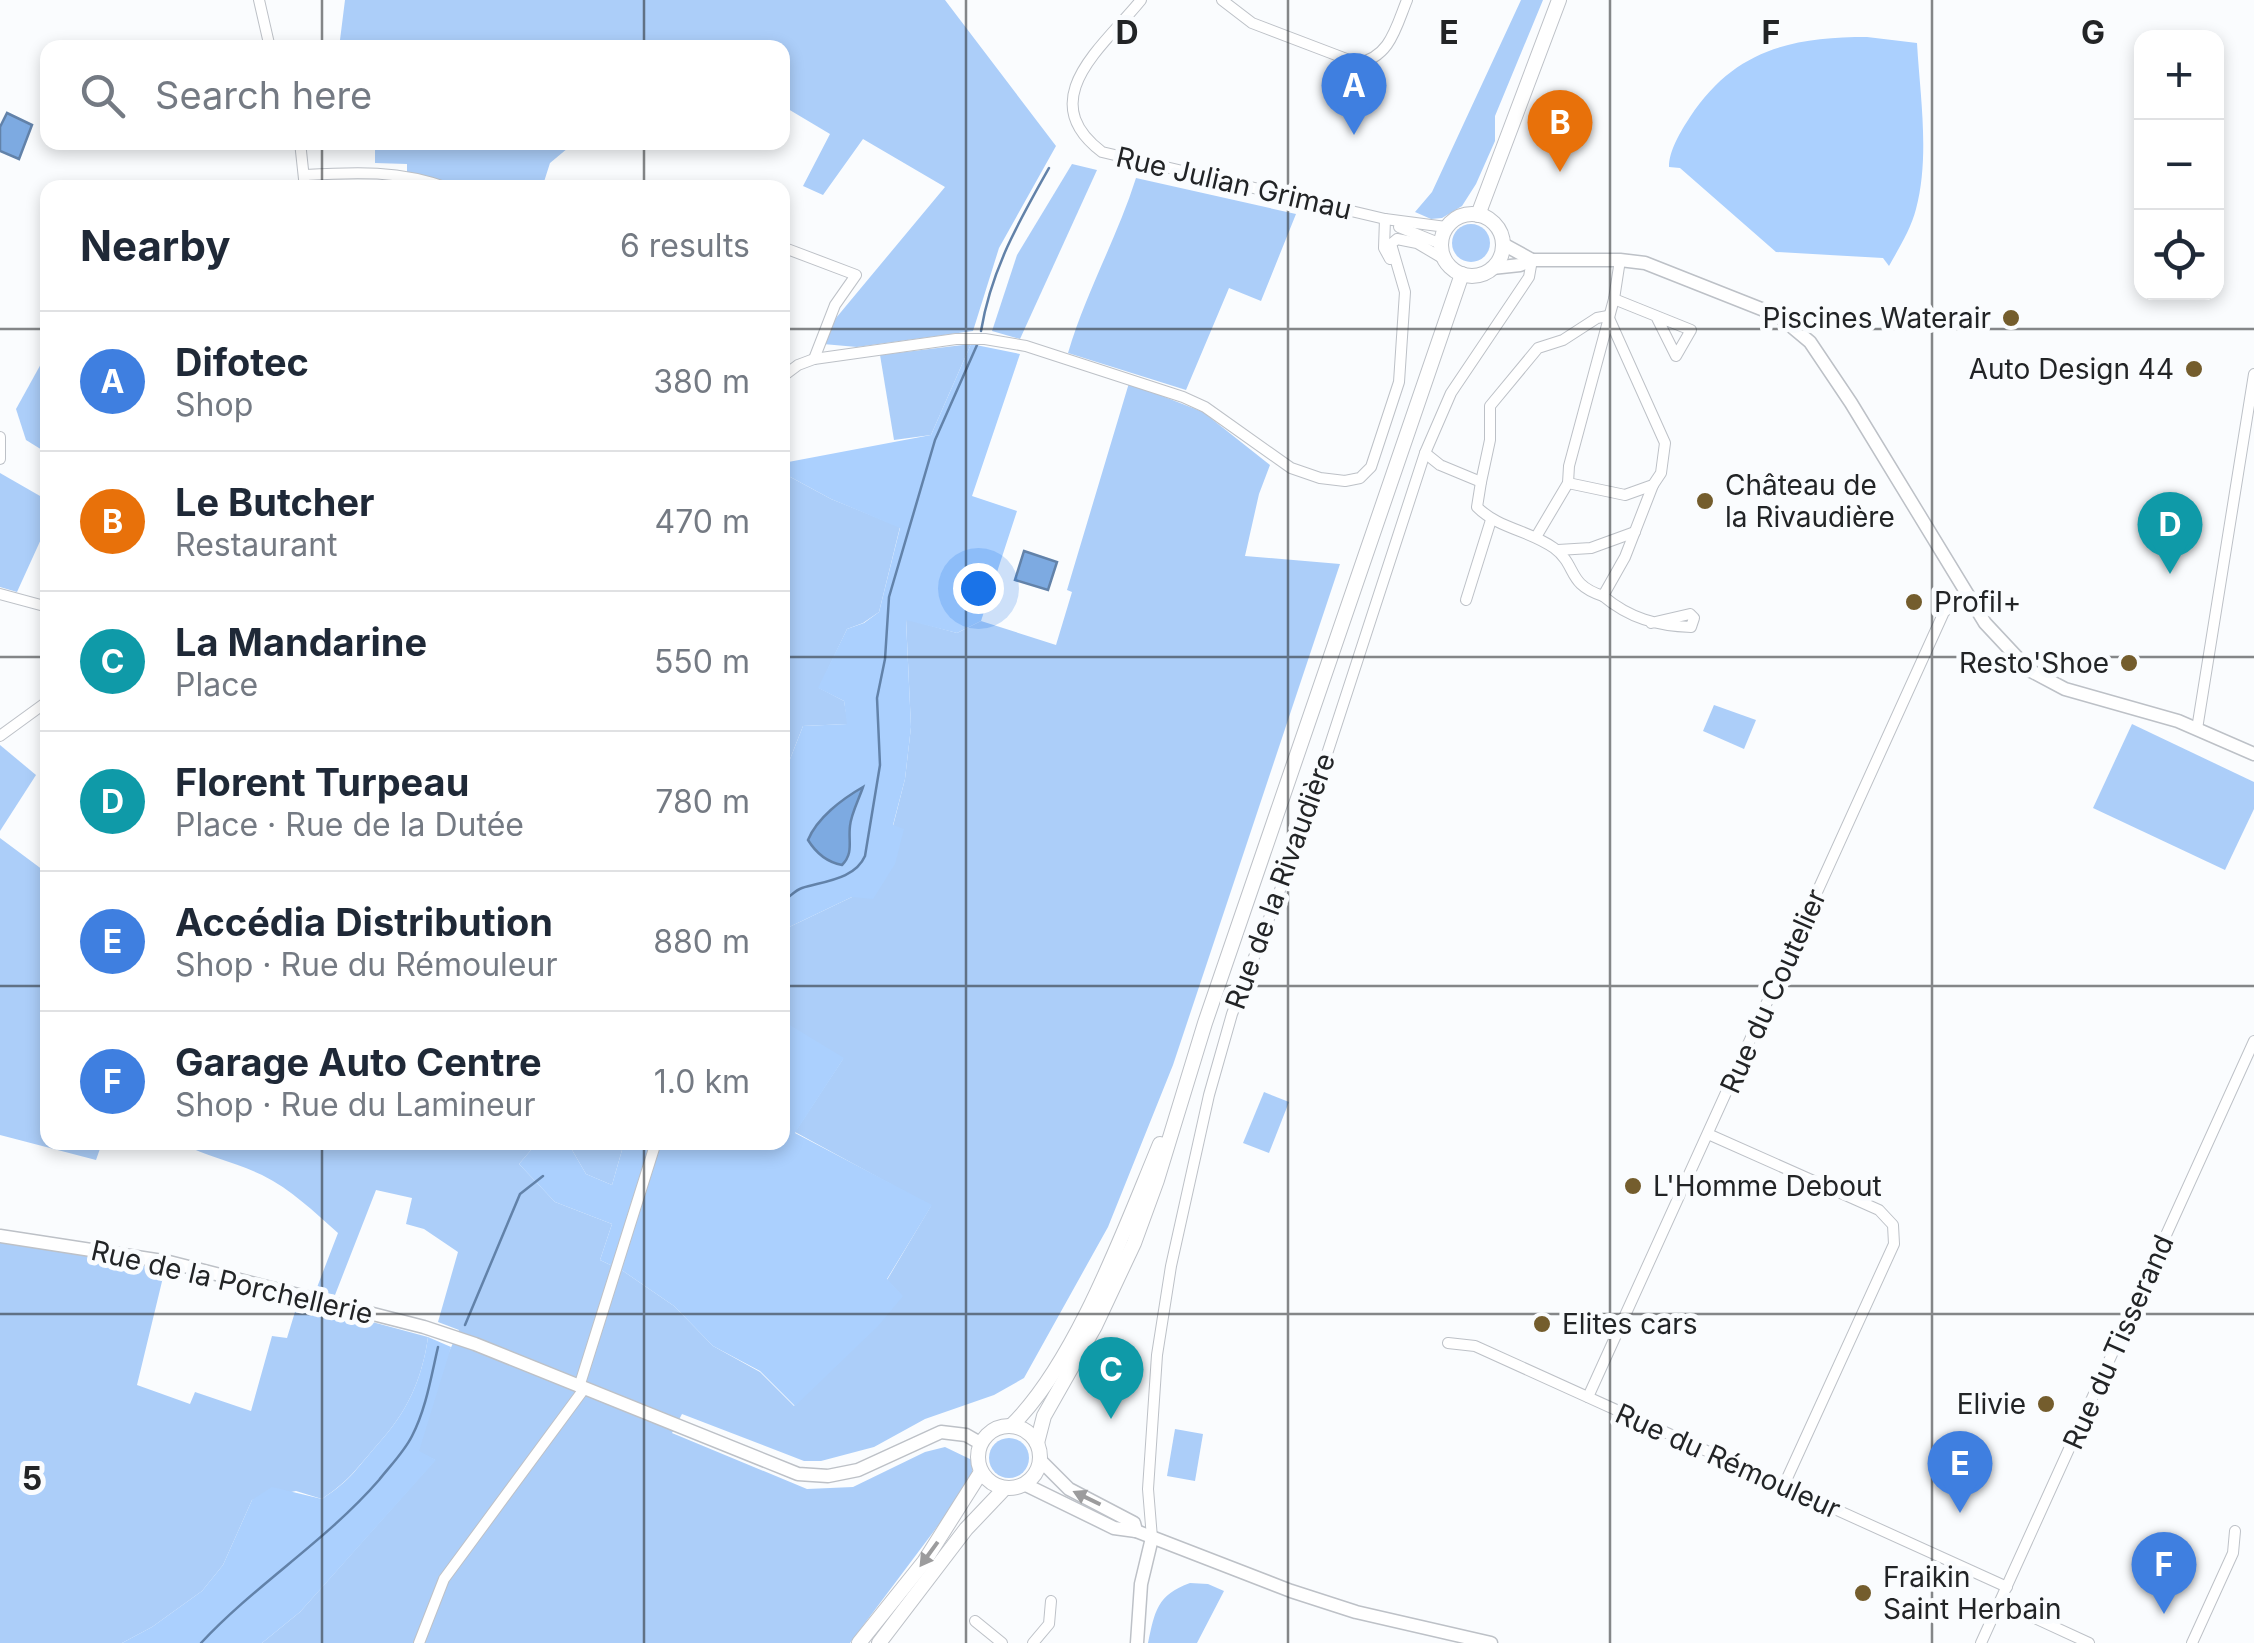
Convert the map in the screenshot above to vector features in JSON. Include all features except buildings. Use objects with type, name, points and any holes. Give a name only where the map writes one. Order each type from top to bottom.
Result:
[{"type":"main road","points":[[1478,215],[1560,0]]},
{"type":"main road","points":[[1478,215],[1497,228],[1502,244],[1499,260],[1481,274],[1462,274],[1442,252],[1446,227],[1461,216],[1478,215]]},
{"type":"main road","points":[[1036,1442],[1044,1416],[1134,1243],[1462,274]]},
{"type":"main road","points":[[1012,1426],[1032,1404],[1083,1318],[1191,1069]]},
{"type":"main road","points":[[1012,1426],[1031,1434],[1040,1460],[1038,1470],[1024,1484],[1005,1488],[991,1484],[977,1460],[980,1442],[998,1427],[1012,1426]]},
{"type":"main road","points":[[859,1643],[924,1562],[981,1472]]},
{"type":"main road","points":[[879,1643],[966,1528],[1005,1488]]},
{"type":"street","points":[[259,0],[268,40]]},
{"type":"street","name":"Rue Julian Grimau","points":[[1141,0],[1081,69],[1072,94],[1074,119],[1086,140],[1102,152],[1385,220],[1446,227]]},
{"type":"street","points":[[1222,0],[1252,24],[1357,64],[1379,55],[1388,45],[1407,0]]},
{"type":"street","points":[[301,150],[305,180]]},
{"type":"street","points":[[305,175],[390,172],[428,180]]},
{"type":"street","points":[[1385,220],[1384,248],[1397,268]]},
{"type":"street","name":"Rue Julian Grimau","points":[[1385,220],[1442,252]]},
{"type":"street","points":[[790,372],[814,359],[956,339],[1003,341],[1183,397],[1205,407],[1292,468],[1320,478],[1360,478],[1371,467],[1399,382],[1405,292],[1392,244],[1397,239],[1442,252]]},
{"type":"street","points":[[1502,244],[1532,260]]},
{"type":"street","points":[[790,251],[856,275],[835,306],[814,359]]},
{"type":"street","points":[[1492,268],[1532,260],[1620,260],[1655,266],[1779,316],[1810,342],[1871,434],[1966,594],[2003,646],[2029,670],[2065,688],[2197,729],[2254,754]]},
{"type":"street","name":"Rue de la Rivaudière","points":[[1152,1538],[1148,1488],[1157,1355],[1170,1266],[1208,1095],[1238,998],[1298,846],[1425,453],[1451,392],[1529,277],[1532,260]]},
{"type":"street","points":[[1536,536],[1568,483],[1614,299],[1620,260]]},
{"type":"street","points":[[1614,299],[1656,316]]},
{"type":"street","points":[[1608,316],[1538,348],[1490,406],[1490,440],[1478,507],[1491,520],[1536,536],[1557,550],[1580,586],[1651,623]]},
{"type":"street","points":[[1603,596],[1661,473],[1665,444],[1608,316]]},
{"type":"street","points":[[2197,729],[2254,374]]},
{"type":"street","points":[[0,437],[0,459]]},
{"type":"street","points":[[1425,453],[1440,465],[1481,482]]},
{"type":"street","points":[[1568,483],[1625,495],[1653,485]]},
{"type":"street","points":[[1466,600],[1491,520]]},
{"type":"street","points":[[1557,550],[1591,548],[1635,532]]},
{"type":"street","points":[[0,594],[40,605]]},
{"type":"street","name":"Rue du Coutelier","points":[[1588,1397],[1944,612],[1966,594]]},
{"type":"street","points":[[0,736],[40,707]]},
{"type":"street","name":"Rue du Tisserand","points":[[1981,1643],[2254,1041]]},
{"type":"street","points":[[1708,1134],[1879,1210],[1892,1224],[1894,1244],[1784,1486]]},
{"type":"street","points":[[419,1643],[444,1579],[582,1388],[654,1150]]},
{"type":"street","name":"Rue de la Porchellerie","points":[[0,1236],[169,1262],[462,1339],[798,1474],[820,1476],[858,1470],[941,1432],[955,1432],[980,1442]]},
{"type":"street","name":"Rue du Rémouleur","points":[[1448,1344],[1476,1346],[2006,1587]]},
{"type":"street","points":[[1040,1460],[1062,1484],[1134,1523],[1136,1531]]},
{"type":"street","points":[[1024,1484],[1108,1525],[1136,1531],[1290,1590],[1356,1612],[1491,1643]]},
{"type":"street","points":[[2192,1643],[2233,1553],[2235,1531]]},
{"type":"street","points":[[1137,1643],[1141,1584],[1152,1538]]},
{"type":"street","points":[[1032,1643],[1050,1624],[1051,1601]]},
{"type":"street","points":[[2000,1602],[2088,1643]]},
{"type":"street","points":[[975,1621],[1002,1643]]},
{"type":"shaded area","points":[[345,0],[945,0],[1056,146],[999,248],[973,331],[857,347],[823,344],[831,324],[945,187],[863,139],[823,195],[803,186],[830,134],[790,110],[790,40],[340,40]]},
{"type":"shaded area","points":[[1521,0],[1543,0],[1495,116],[1495,141],[1476,184],[1462,206],[1442,218],[1431,219],[1415,212],[1432,192]]},
{"type":"shaded area","points":[[1867,37],[1917,43],[1923,126],[1920,189],[1911,224],[1889,266],[1883,258],[1776,252],[1680,168],[1669,167],[1673,147],[1690,117],[1707,94],[1745,62],[1766,52],[1813,40]]},
{"type":"shaded area","points":[[7,113],[32,125],[19,159],[0,151],[0,127]]},
{"type":"shaded area","points":[[375,150],[566,150],[550,163],[545,180],[407,180],[407,164],[375,163]]},
{"type":"shaded area","points":[[1072,164],[1097,170],[1020,339],[992,331],[1017,255]]},
{"type":"shaded area","points":[[1136,178],[1296,214],[1261,301],[1229,288],[1186,390],[1068,353]]},
{"type":"shaded area","points":[[1471,224],[1484,230],[1490,243],[1484,256],[1471,262],[1458,256],[1452,243],[1458,230]]},
{"type":"shaded area","points":[[971,344],[931,435],[894,440],[880,355]]},
{"type":"shaded area","points":[[971,344],[1020,354],[972,496],[1017,511],[981,621],[957,633],[906,620],[911,727],[905,779],[893,825],[904,829],[895,864],[873,899],[852,897],[790,927],[790,759],[803,726],[847,724],[844,701],[818,688],[847,629],[879,612],[900,528],[790,477],[790,462],[931,435]]},
{"type":"shaded area","points":[[40,366],[40,449],[26,440],[16,409]]},
{"type":"shaded area","points":[[1129,383],[1203,412],[1270,465],[1245,556],[1340,564],[1173,1065],[1108,1227],[1024,1378],[994,1395],[925,1419],[874,1447],[821,1461],[804,1461],[682,1414],[672,1433],[807,1489],[853,1487],[925,1452],[945,1447],[972,1460],[972,1473],[964,1491],[850,1643],[262,1643],[300,1612],[435,1460],[418,1452],[442,1367],[459,1330],[438,1322],[458,1252],[424,1229],[406,1224],[412,1198],[376,1190],[335,1295],[316,1290],[338,1233],[273,1181],[197,1150],[531,1150],[519,1164],[555,1202],[612,1224],[600,1260],[674,1306],[713,1346],[760,1372],[794,1406],[902,1296],[887,1280],[931,1206],[795,1132],[843,1059],[790,1026],[790,927],[852,897],[893,826],[905,779],[911,727],[906,619],[957,633],[981,621],[1056,645],[1072,592],[1067,590]]},
{"type":"shaded area","points":[[0,473],[40,496],[40,541],[17,592],[0,587]]},
{"type":"shaded area","points":[[790,477],[831,499],[900,527],[879,612],[847,629],[819,688],[844,701],[848,724],[803,726],[790,759]]},
{"type":"shaded area","points":[[1024,551],[1057,562],[1048,590],[1015,580]]},
{"type":"shaded area","points":[[1714,705],[1756,720],[1744,749],[1703,731]]},
{"type":"shaded area","points":[[2132,724],[2254,782],[2254,809],[2225,870],[2093,808]]},
{"type":"shaded area","points":[[0,745],[36,775],[0,831]]},
{"type":"shaded area","points":[[863,787],[851,821],[848,856],[842,865],[831,862],[808,840],[831,810]]},
{"type":"shaded area","points":[[0,838],[40,868],[40,1145],[0,1135]]},
{"type":"shaded area","points":[[790,1025],[844,1058],[795,1133],[932,1205],[887,1279],[903,1296],[878,1326],[795,1406],[760,1371],[713,1346],[674,1306],[600,1260],[612,1224],[555,1202],[519,1164],[531,1150],[572,1150],[586,1174],[612,1185],[622,1150],[790,1150]]},
{"type":"shaded area","points":[[1264,1092],[1289,1102],[1269,1153],[1243,1143]]},
{"type":"shaded area","points":[[58,1150],[100,1150],[96,1160]]},
{"type":"shaded area","points":[[572,1150],[622,1150],[612,1185],[586,1174]]},
{"type":"shaded area","points":[[0,1242],[165,1269],[137,1385],[190,1404],[195,1392],[251,1411],[272,1336],[287,1338],[298,1302],[428,1337],[422,1367],[397,1420],[347,1479],[322,1499],[296,1491],[252,1500],[223,1565],[202,1591],[152,1627],[122,1643],[0,1643]]},
{"type":"shaded area","points":[[428,1337],[451,1347],[419,1451],[436,1460],[300,1612],[262,1643],[122,1643],[202,1591],[223,1565],[252,1500],[272,1487],[322,1499],[347,1479],[405,1407],[422,1367]]},
{"type":"shaded area","points":[[1175,1429],[1203,1434],[1195,1481],[1167,1476]]},
{"type":"shaded area","points":[[1009,1438],[1023,1444],[1029,1458],[1023,1472],[1009,1478],[995,1472],[989,1458],[995,1444]]},
{"type":"shaded area","points":[[1190,1583],[1208,1584],[1224,1591],[1197,1643],[1148,1643],[1159,1605],[1170,1593]]},
{"type":"waterway","points":[[981,331],[999,267],[1049,168]]},
{"type":"waterway","points":[[790,896],[799,889],[847,874],[865,856],[880,765],[877,698],[885,659],[889,597],[935,440],[977,345]]},
{"type":"waterway","points":[[465,1325],[520,1194],[543,1176]]},
{"type":"waterway","points":[[201,1643],[337,1523],[397,1459],[421,1415],[438,1347]]},
{"type":"place","name":"Difotec","points":[[1354,135]]},
{"type":"place","name":"Le Butcher","points":[[1560,172]]},
{"type":"place","name":"Piscines Waterair","points":[[2011,318]]},
{"type":"place","name":"Auto Design 44","points":[[2194,369]]},
{"type":"place","name":"Château de la Rivaudière","points":[[1705,501]]},
{"type":"place","name":"Florent Turpeau","points":[[2170,574]]},
{"type":"place","name":"Profil+","points":[[1914,602]]},
{"type":"place","name":"Resto'Shoe","points":[[2129,663]]},
{"type":"place","name":"L'Homme Debout","points":[[1633,1186]]},
{"type":"place","name":"Elites cars","points":[[1542,1324]]},
{"type":"place","name":"Elivie","points":[[2046,1404]]},
{"type":"place","name":"La Mandarine","points":[[1111,1419]]},
{"type":"place","name":"Accédia Distribution","points":[[1960,1513]]},
{"type":"place","name":"Fraikin Saint Herbain","points":[[1863,1593]]},
{"type":"place","name":"Garage Auto Centre","points":[[2164,1614]]}]
